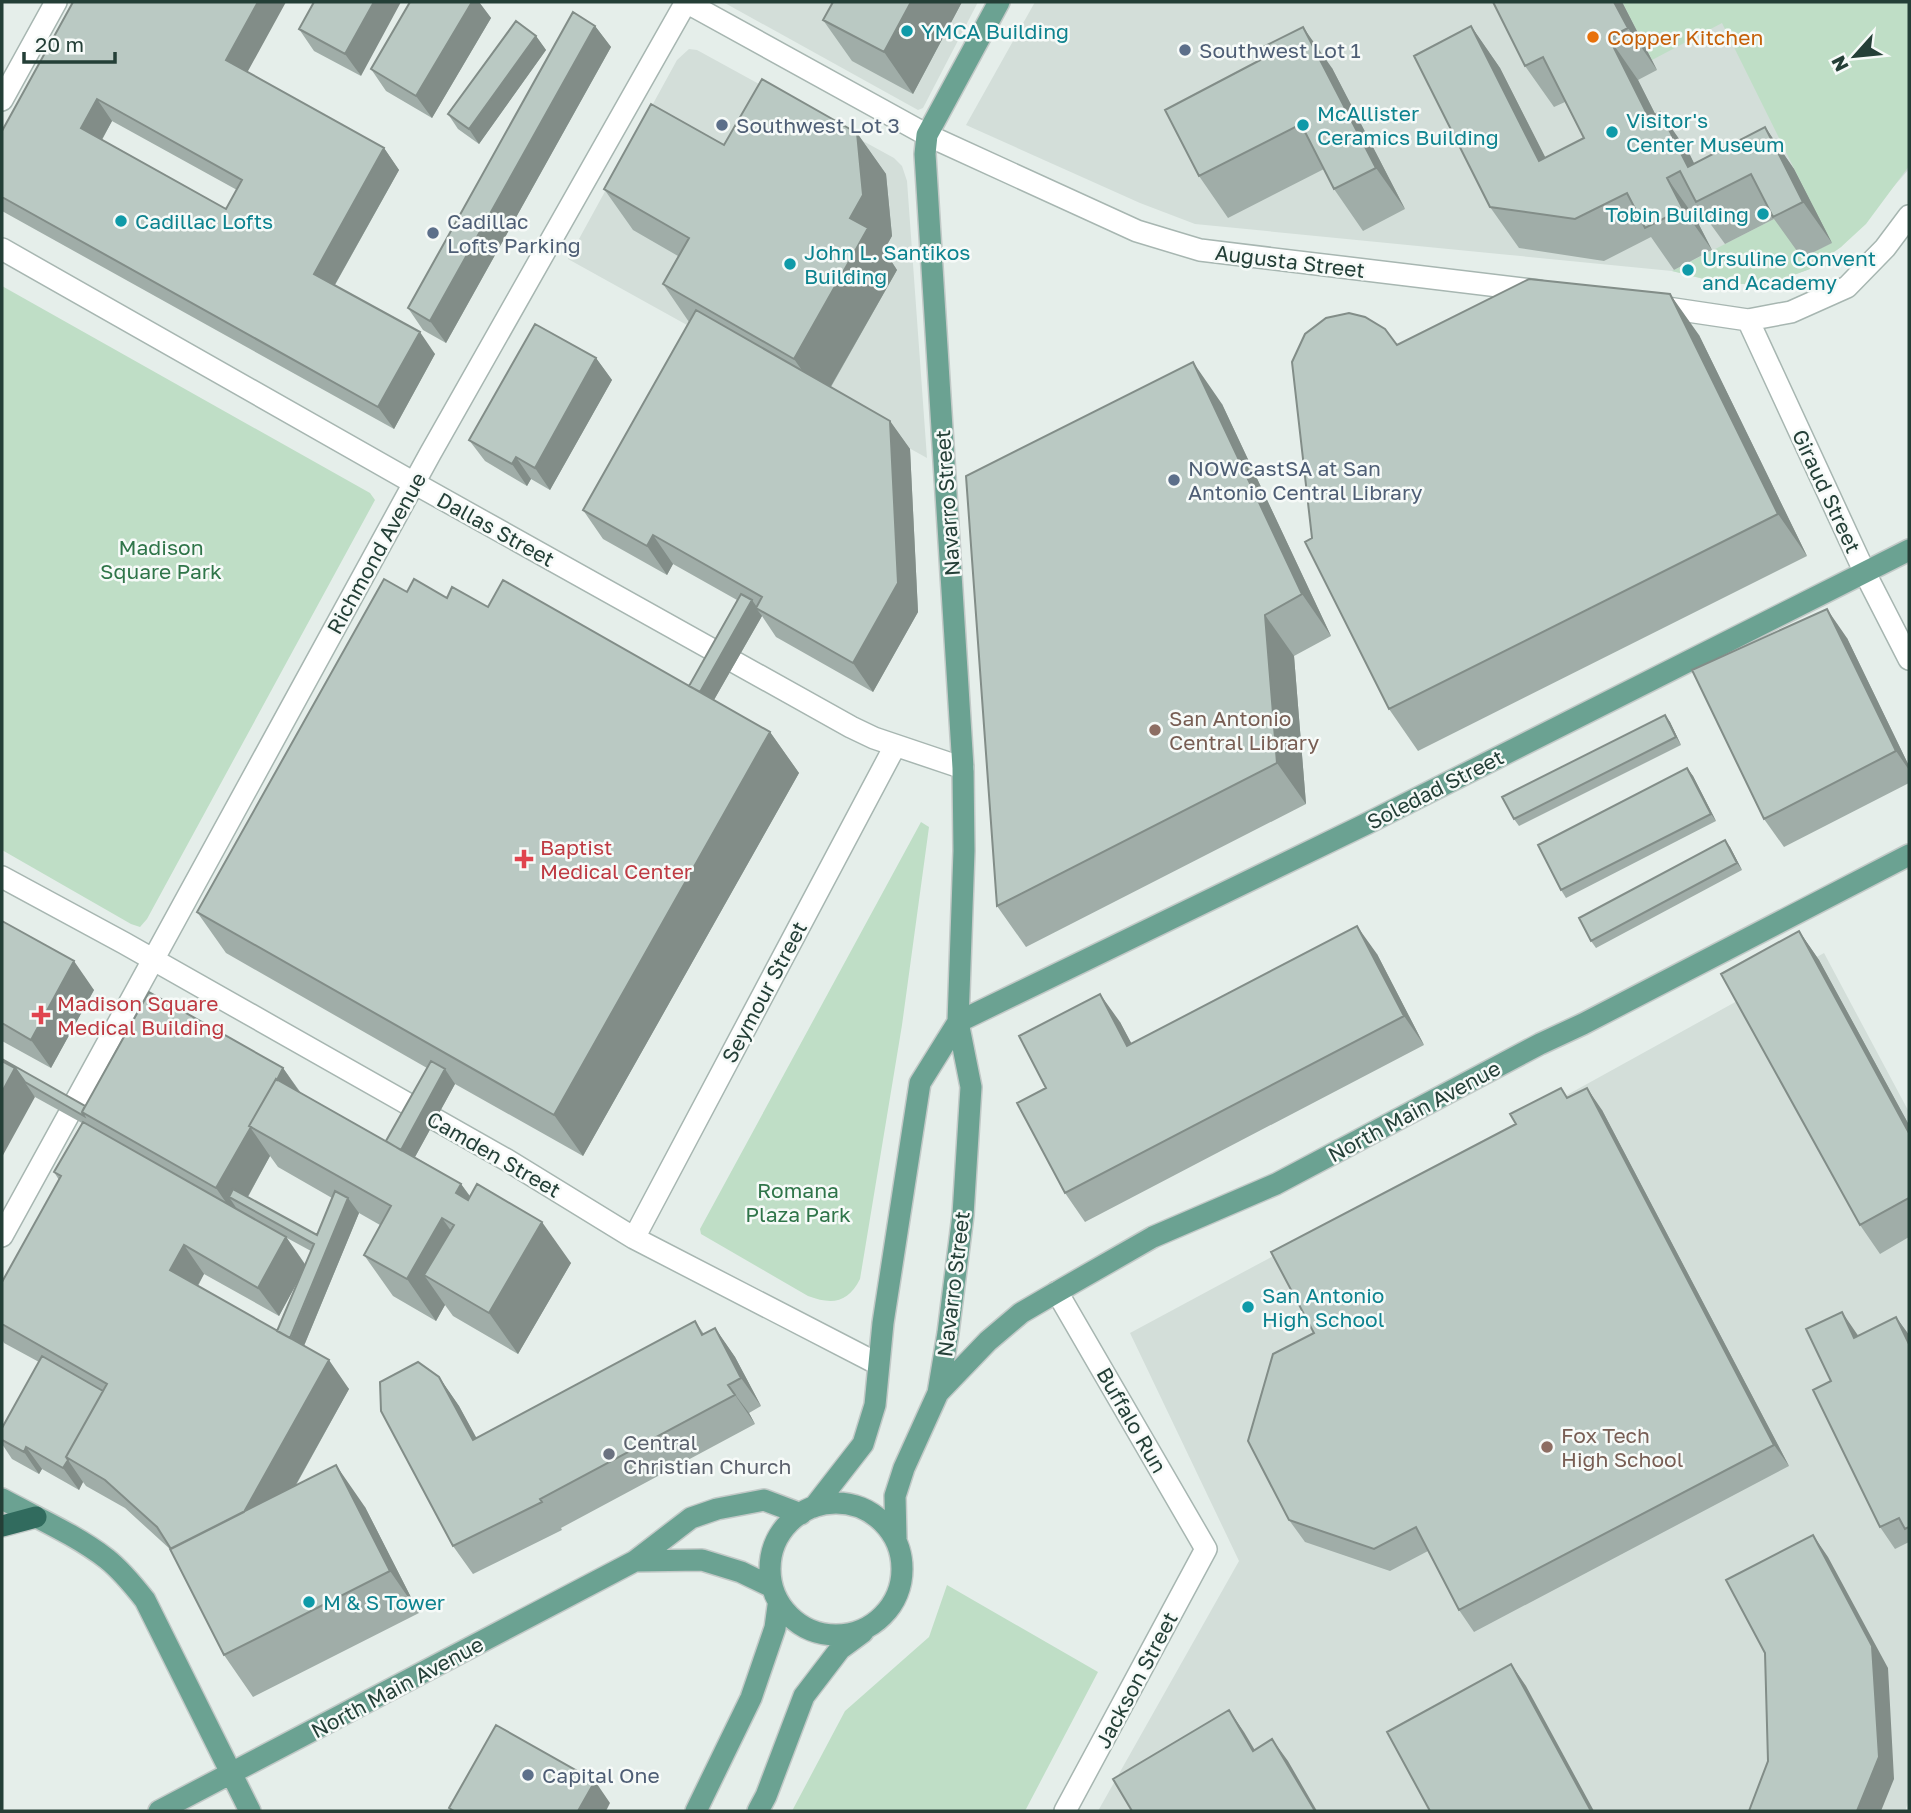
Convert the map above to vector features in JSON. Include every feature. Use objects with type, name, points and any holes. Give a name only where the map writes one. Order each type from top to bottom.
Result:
[{"type":"highway","points":[[2,1526],[36,1517]]},
{"type":"main road","name":"Navarro Street","points":[[896,1538],[895,1496],[904,1468],[938,1393],[948,1333],[963,1215],[971,1087],[958,1022],[964,768],[925,155],[927,135],[999,2]]},
{"type":"main road","name":"Soledad Street","points":[[958,1022],[1366,824],[1909,550]]},
{"type":"main road","name":"North Main Avenue","points":[[938,1393],[988,1341],[1021,1313],[1153,1237],[1276,1184],[1540,1044],[1909,855]]},
{"type":"main road","name":"Navarro Street","points":[[807,1511],[863,1444],[876,1405],[878,1364],[920,1083],[958,1022]]},
{"type":"main road","points":[[2,1499],[69,1535],[108,1560],[145,1600],[250,1811]]},
{"type":"main road","name":"North Main Avenue","points":[[159,1811],[635,1561],[691,1518],[717,1509],[764,1500],[807,1511]]},
{"type":"main road","points":[[696,1811],[751,1698],[775,1628],[775,1597],[769,1571],[771,1554],[778,1538],[807,1511],[835,1501],[863,1508],[876,1514],[896,1538],[901,1556],[899,1590],[883,1616],[840,1649],[804,1696],[758,1811]]},
{"type":"main road","name":"North Main Avenue","points":[[635,1561],[702,1560],[741,1572],[775,1597]]},
{"type":"main road","points":[[775,1597],[789,1619],[818,1633],[834,1636],[870,1627]]},
{"type":"street","points":[[2,100],[56,2]]},
{"type":"street","name":"Augusta Street","points":[[686,2],[927,135],[1138,231],[1200,250],[1562,294]]},
{"type":"street","name":"Richmond Avenue","points":[[2,1236],[414,483],[686,2]]},
{"type":"street","points":[[1639,304],[1748,320],[1791,312],[1847,287],[1878,256],[1909,216]]},
{"type":"street","name":"Dallas Street","points":[[2,249],[851,727],[895,746],[964,768]]},
{"type":"street","name":"Giraud Street","points":[[1748,320],[1865,573],[1909,659]]},
{"type":"street","name":"Seymour Street","points":[[634,1238],[895,746]]},
{"type":"street","name":"Camden Street","points":[[2,877],[507,1160],[634,1238],[878,1364]]},
{"type":"street","name":"Buffalo Run","points":[[1057,1292],[1206,1549]]},
{"type":"street","name":"Jackson Street","points":[[1065,1811],[1206,1549]]},
{"type":"shaded area","points":[[723,2],[978,2],[923,108],[918,110]]},
{"type":"shaded area","points":[[1035,2],[1904,2],[1909,12],[1909,169],[1841,247],[1810,269],[1766,285],[1720,283],[1672,271],[1195,224],[1140,203],[966,125]]},
{"type":"shaded area","points":[[689,49],[697,50],[894,158],[902,166],[907,181],[927,458],[568,259],[677,60]]},
{"type":"shaded area","name":"Fox Tech High School","points":[[1824,953],[1909,1112],[1909,1800],[1905,1811],[1098,1811],[1239,1561],[1130,1333]]},
{"type":"green space","points":[[1622,2],[1909,2],[1909,166],[1866,224],[1841,247],[1810,269],[1766,285],[1720,283],[1672,271],[1780,216],[1802,258],[1831,243],[1722,23],[1652,60]]},
{"type":"green space","name":"Madison Square Park","points":[[2,286],[370,493],[375,500],[147,919],[140,927],[2,850]]},
{"type":"green space","name":"Romana Plaza Park","points":[[921,822],[929,827],[902,1025],[860,1279],[845,1297],[825,1301],[808,1296],[701,1234],[700,1229]]},
{"type":"green space","points":[[947,1585],[1098,1672],[1025,1811],[792,1811],[845,1711],[929,1637]]},
{"type":"building","name":"Cadillac Lofts","points":[[73,2],[258,2],[226,60],[384,148],[314,274],[420,332],[378,407],[2,197],[2,131]],"holes":[[[97,99],[242,180],[226,209],[81,128]]]},
{"type":"building","points":[[314,2],[374,2],[345,54],[299,29]]},
{"type":"building","points":[[410,2],[472,2],[416,96],[371,69]]},
{"type":"building","points":[[833,2],[911,2],[884,52],[823,20]]},
{"type":"building","points":[[1493,2],[1614,2],[1628,28],[1609,38],[1649,118],[1660,112],[1688,167],[1765,127],[1803,202],[1773,217],[1751,174],[1696,202],[1680,171],[1667,178],[1683,209],[1645,228],[1627,193],[1575,219],[1490,207],[1414,56],[1471,26],[1539,161],[1584,138],[1543,57],[1525,66]]},
{"type":"building","points":[[573,12],[595,26],[430,321],[408,308]]},
{"type":"building","points":[[516,21],[536,36],[469,129],[448,114]]},
{"type":"building","points":[[1303,27],[1376,168],[1334,189],[1301,124],[1199,176],[1165,110],[1266,57],[1261,48]]},
{"type":"building","name":"John L. Santikos Building","points":[[762,79],[857,133],[863,195],[850,218],[868,228],[794,359],[663,284],[689,238],[604,189],[651,104],[724,145]]},
{"type":"building","points":[[1529,279],[1670,294],[1778,514],[1389,709],[1305,542],[1312,538],[1292,362],[1305,334],[1326,318],[1349,313],[1365,317],[1385,329],[1397,345]]},
{"type":"building","points":[[696,310],[890,421],[898,583],[853,663],[756,608],[762,597],[653,535],[647,546],[583,510]]},
{"type":"building","points":[[535,324],[596,358],[535,468],[516,457],[512,464],[469,440]]},
{"type":"building","name":"San Antonio Central Library","points":[[1193,362],[1302,594],[1265,615],[1277,763],[997,906],[966,476]]},
{"type":"building","name":"Baptist Medical Center","points":[[384,579],[407,592],[414,579],[447,598],[452,587],[488,607],[503,580],[770,732],[554,1115],[197,912]]},
{"type":"building","points":[[741,594],[752,600],[700,692],[689,686]]},
{"type":"building","points":[[1827,609],[1896,751],[1764,819],[1692,670]]},
{"type":"building","points":[[1665,715],[1676,737],[1514,819],[1502,797]]},
{"type":"building","points":[[1687,768],[1711,814],[1561,890],[1538,845]]},
{"type":"building","points":[[1725,840],[1737,863],[1591,941],[1579,918]]},
{"type":"building","points":[[2,921],[74,961],[31,1040],[2,1023]]},
{"type":"building","points":[[1357,926],[1404,1016],[1065,1193],[1017,1103],[1046,1088],[1019,1036],[1100,994],[1127,1046]]},
{"type":"building","points":[[1799,931],[1909,1133],[1909,1198],[1860,1225],[1721,974]]},
{"type":"building","points":[[149,992],[283,1068],[216,1188],[82,1112]]},
{"type":"building","points":[[2,1059],[85,1106],[82,1112],[84,1116],[25,1082],[15,1068]]},
{"type":"building","points":[[2,1061],[15,1068],[2,1092]]},
{"type":"building","points":[[431,1061],[445,1069],[401,1150],[386,1141]]},
{"type":"building","points":[[276,1079],[461,1184],[456,1193],[468,1200],[477,1184],[542,1222],[489,1313],[424,1275],[454,1225],[442,1218],[407,1279],[364,1255],[391,1206],[249,1126]]},
{"type":"building","points":[[1561,1088],[1567,1098],[1587,1088],[1774,1445],[1459,1610],[1416,1527],[1374,1549],[1289,1520],[1248,1441],[1273,1354],[1314,1333],[1271,1252],[1516,1124],[1510,1114]]},
{"type":"building","points":[[83,1122],[286,1237],[258,1288],[184,1245],[170,1270],[329,1360],[244,1512],[171,1549],[157,1527],[105,1480],[66,1457],[107,1384],[2,1324],[2,1282],[61,1176],[54,1172]]},
{"type":"building","points":[[233,1189],[317,1235],[335,1191],[348,1198],[290,1338],[277,1331],[314,1244],[229,1197]]},
{"type":"building","points":[[1842,1312],[1854,1338],[1896,1317],[1909,1344],[1909,1527],[1905,1529],[1899,1518],[1880,1527],[1813,1390],[1831,1381],[1806,1329]]},
{"type":"building","name":"Central Christian Church","points":[[695,1321],[702,1335],[715,1328],[741,1378],[728,1385],[735,1395],[540,1499],[542,1502],[453,1546],[381,1411],[380,1382],[418,1362],[439,1377],[473,1440]]},
{"type":"building","points":[[42,1356],[103,1391],[66,1457],[68,1460],[63,1468],[26,1447],[24,1452],[2,1440],[2,1428]]},
{"type":"building","points":[[336,1465],[390,1571],[224,1655],[170,1549]]},
{"type":"building","points":[[1813,1535],[1872,1646],[1879,1757],[1857,1811],[1749,1811],[1768,1761],[1765,1653],[1726,1580]]},
{"type":"building","points":[[1511,1664],[1591,1811],[1430,1811],[1387,1732]]},
{"type":"building","points":[[1229,1710],[1253,1751],[1272,1739],[1315,1811],[1132,1811],[1113,1779]]},
{"type":"building","points":[[496,1725],[595,1781],[578,1811],[454,1811],[449,1808]]},
{"type":"place","name":"YMCA Building","points":[[907,31]]},
{"type":"place","name":"Copper Kitchen","points":[[1593,37]]},
{"type":"place","name":"Southwest Lot 1","points":[[1185,50]]},
{"type":"place","name":"Southwest Lot 3","points":[[722,125]]},
{"type":"place","name":"McAllister Ceramics Building","points":[[1303,125]]},
{"type":"place","name":"Visitor's Center Museum","points":[[1612,132]]},
{"type":"place","name":"Tobin Building","points":[[1763,214]]},
{"type":"place","name":"Cadillac Lofts","points":[[121,221]]},
{"type":"place","name":"Cadillac Lofts Parking","points":[[433,233]]},
{"type":"place","name":"John L. Santikos Building","points":[[790,264]]},
{"type":"place","name":"Ursuline Convent and Academy","points":[[1688,270]]},
{"type":"place","name":"NOWCastSA at San Antonio Central Library","points":[[1174,480]]},
{"type":"place","name":"San Antonio Central Library","points":[[1155,730]]},
{"type":"place","name":"Baptist Medical Center","points":[[524,859]]},
{"type":"place","name":"Madison Square Medical Building","points":[[41,1015]]},
{"type":"place","name":"San Antonio High School","points":[[1248,1307]]},
{"type":"place","name":"Fox Tech High School","points":[[1547,1447]]},
{"type":"place","name":"Central Christian Church","points":[[609,1454]]},
{"type":"place","name":"M & S Tower","points":[[309,1602]]},
{"type":"place","name":"Capital One","points":[[528,1775]]}]
